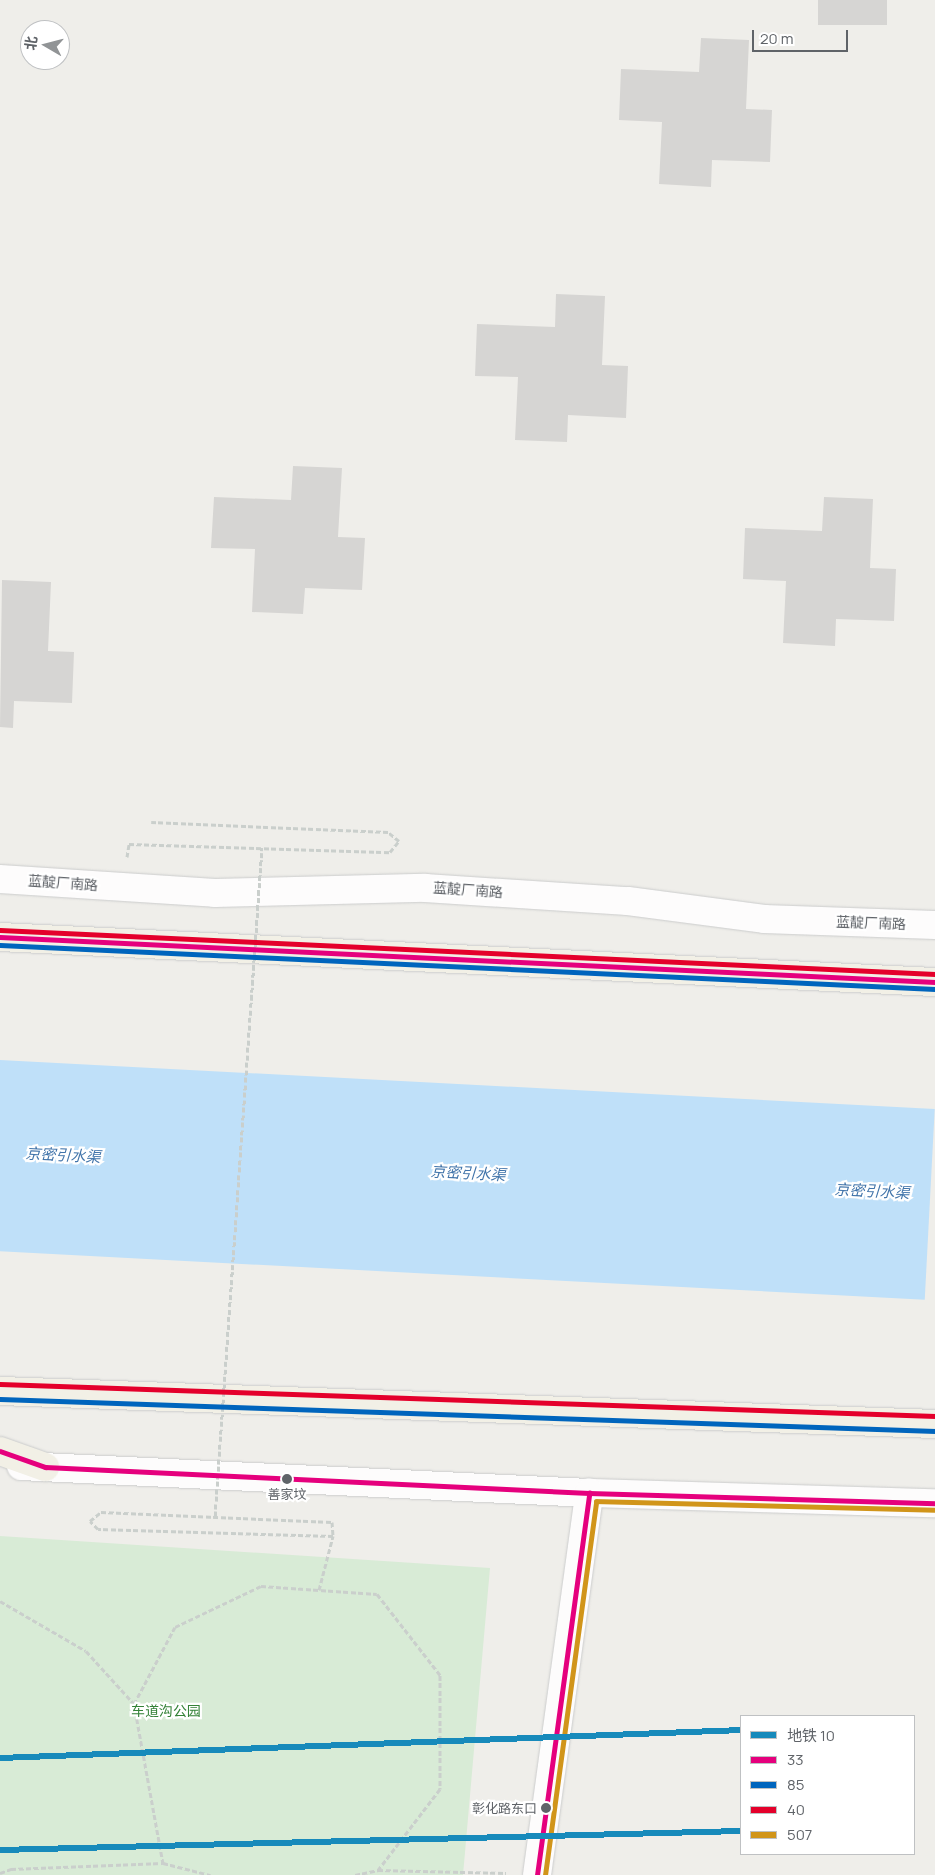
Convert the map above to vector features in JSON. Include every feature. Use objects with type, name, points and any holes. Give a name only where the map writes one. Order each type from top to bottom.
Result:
[{"type":"highway","points":[[0,937],[935,982]]},
{"type":"highway","points":[[0,1391],[935,1424]]},
{"type":"highway","points":[[0,1451],[45,1467]]},
{"type":"street","name":"蓝靛厂南路","points":[[0,879],[214,893],[425,888],[628,901],[764,919],[935,925]]},
{"type":"street","points":[[0,1465],[589,1493],[935,1503]]},
{"type":"street","points":[[537,1874],[589,1493]]},
{"type":"path","points":[[151,822],[388,832],[399,841],[390,852],[151,845]]},
{"type":"path","points":[[215,1516],[262,848]]},
{"type":"path","points":[[318,1590],[333,1536],[332,1522],[101,1512],[90,1521],[98,1529],[319,1538],[333,1536]]},
{"type":"path","points":[[134,1704],[175,1627],[261,1586],[377,1594],[440,1675],[440,1789],[378,1870]]},
{"type":"path","points":[[0,1601],[86,1650],[134,1704],[164,1863]]},
{"type":"path","points":[[0,1873],[11,1869],[164,1863],[210,1875]]},
{"type":"path","points":[[355,1875],[378,1870],[537,1874]]},
{"type":"green space","name":"车道沟公园","points":[[0,1536],[490,1568],[463,1875],[0,1875]]},
{"type":"water","name":"京密引水渠","points":[[0,1060],[935,1109],[925,1300],[0,1251]]},
{"type":"building","points":[[818,0],[887,0],[887,25],[818,25]]},
{"type":"building","points":[[701,38],[749,40],[746,109],[772,110],[770,162],[712,160],[711,187],[659,184],[662,122],[619,120],[621,69],[699,72]]},
{"type":"building","points":[[556,294],[605,296],[602,365],[628,366],[626,418],[568,415],[567,442],[515,440],[518,377],[475,376],[477,324],[555,327]]},
{"type":"building","points":[[293,466],[342,468],[338,537],[365,538],[362,590],[305,588],[303,614],[252,612],[255,549],[211,548],[214,497],[291,500]]},
{"type":"building","points":[[824,497],[873,499],[870,568],[896,569],[894,621],[836,619],[835,646],[783,643],[786,581],[743,579],[745,528],[822,531]]},
{"type":"building","points":[[2,580],[51,582],[48,651],[74,652],[72,703],[14,701],[13,728],[0,727]]},
{"type":"metro line","name":"10","points":[[0,1758],[740,1730]]},
{"type":"metro line","name":"10","points":[[0,1850],[740,1831]]},
{"type":"transit line","name":"40","points":[[0,930],[935,974]]},
{"type":"transit line","name":"33","points":[[0,937],[935,982]]},
{"type":"transit line","name":"85","points":[[0,945],[935,989]]},
{"type":"transit line","name":"40","points":[[0,1384],[935,1416]]},
{"type":"transit line","name":"85","points":[[0,1399],[935,1431]]},
{"type":"transit line","name":"33","points":[[0,1451],[45,1467],[589,1493],[935,1503]]},
{"type":"transit line","name":"33","points":[[537,1875],[589,1493]]},
{"type":"transit line","name":"507","points":[[545,1875],[596,1501],[935,1510]]},
{"type":"place","name":"善家坟","points":[[287,1479]]},
{"type":"place","name":"彰化路东口","points":[[546,1808]]}]
